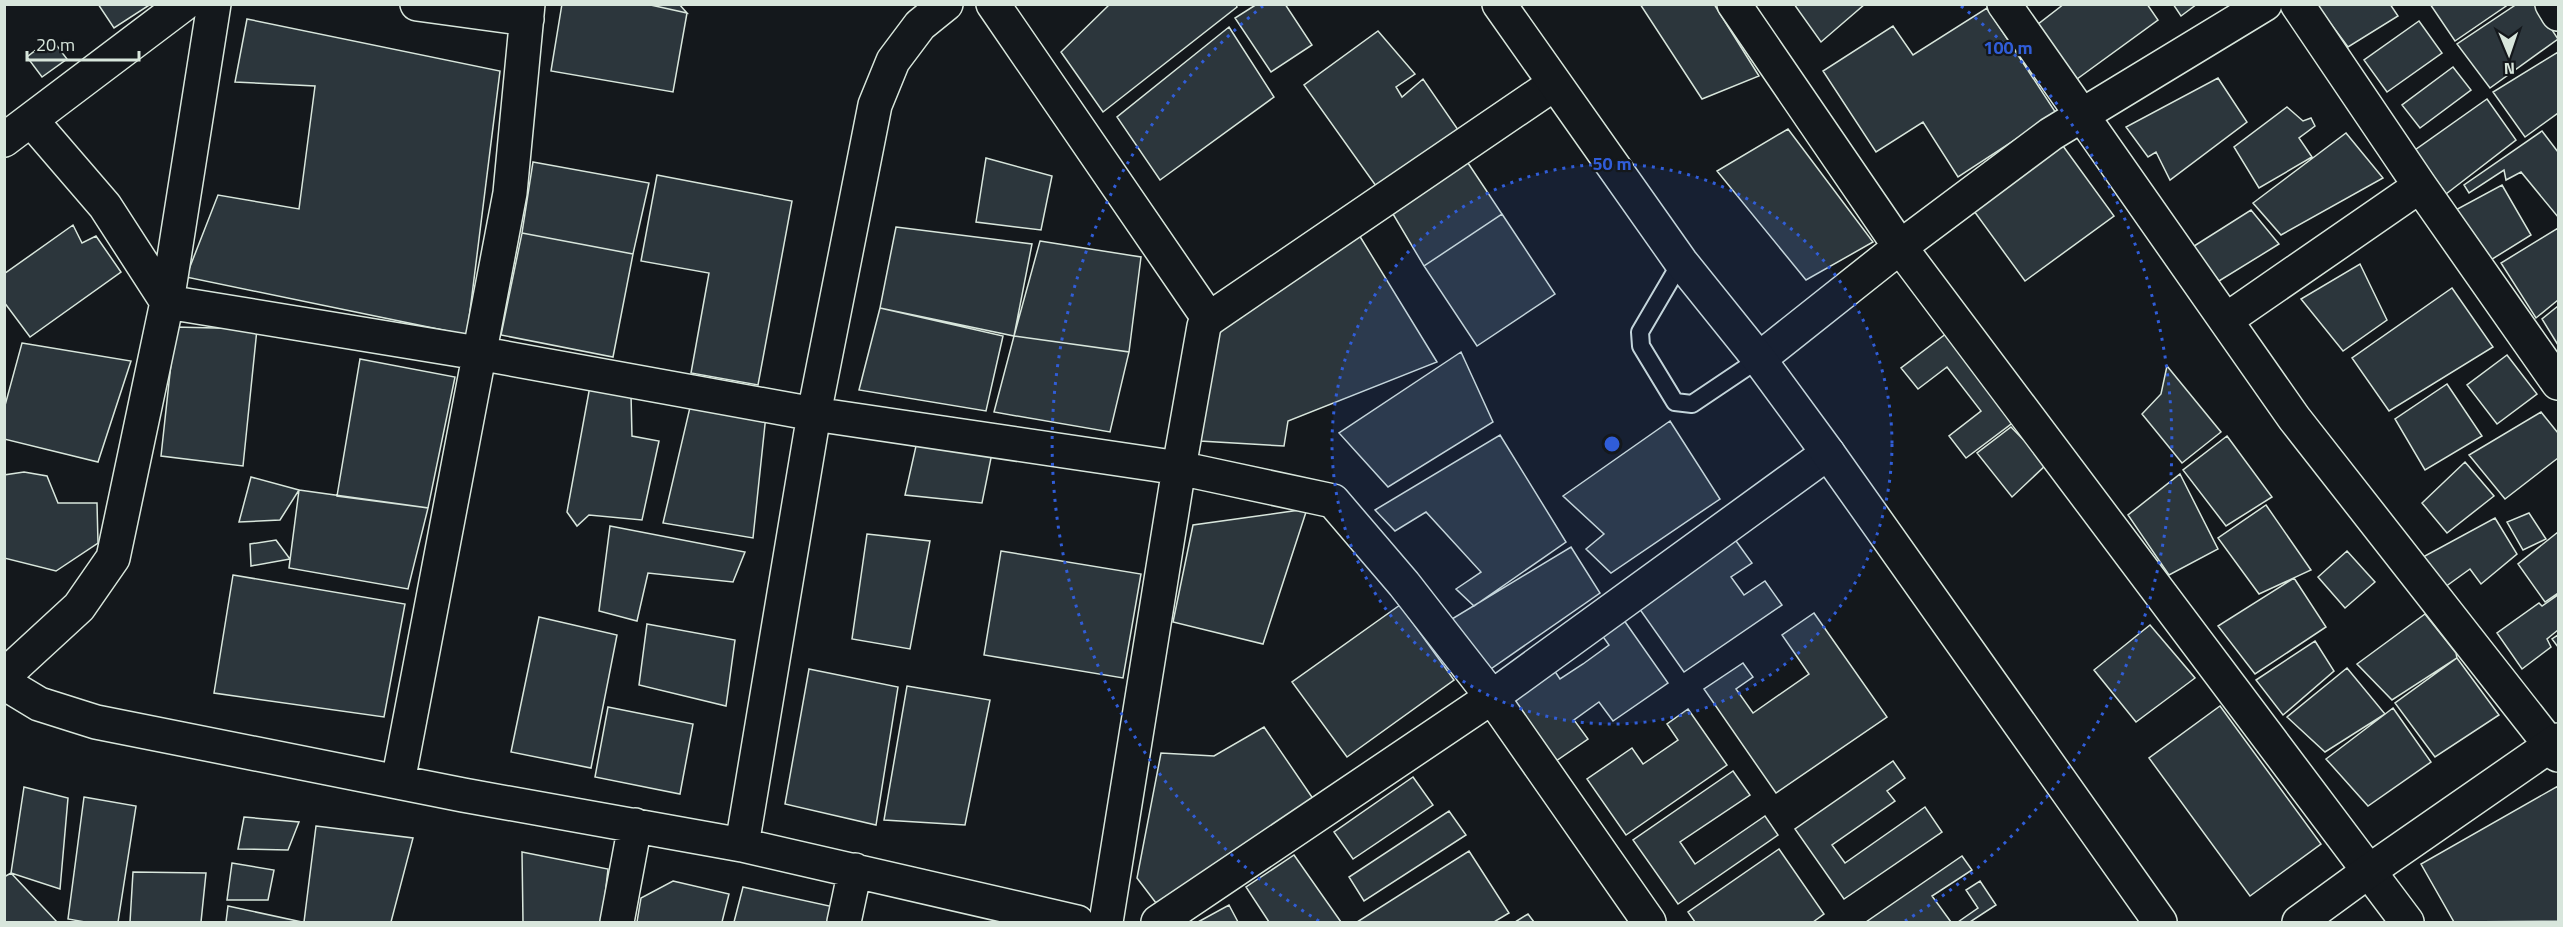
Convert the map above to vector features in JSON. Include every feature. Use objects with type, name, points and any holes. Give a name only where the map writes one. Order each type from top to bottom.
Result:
[{"type":"street","points":[[4,140],[184,4]]},
{"type":"street","points":[[4,676],[79,607],[114,558],[167,302],[214,4]]},
{"type":"street","points":[[398,782],[510,193],[528,12],[417,4]]},
{"type":"street","points":[[742,845],[814,414],[875,105],[893,61],[920,26],[946,4]]},
{"type":"street","points":[[993,4],[1209,319]]},
{"type":"street","points":[[1499,4],[1681,262],[1759,359],[1828,453],[2160,922]]},
{"type":"street","points":[[1734,4],[1900,247],[2407,922]]},
{"type":"street","points":[[2004,4],[2294,418],[2556,747],[2369,871],[2299,922]]},
{"type":"street","points":[[1759,359],[1900,247],[2082,113],[2265,4]]},
{"type":"street","points":[[2297,4],[2420,186],[2559,383]]},
{"type":"street","points":[[2552,4],[2559,14]]},
{"type":"street","points":[[1106,922],[1201,334],[1209,319],[1554,84]]},
{"type":"street","points":[[31,120],[105,207],[167,302],[478,353],[814,414],[1179,468],[1333,501],[1404,584],[1492,697],[1649,922]]},
{"type":"street","points":[[2226,320],[2420,186]]},
{"type":"street","points":[[1158,922],[1492,697],[1828,453]]},
{"type":"street","points":[[4,683],[39,704],[96,722],[398,782],[742,845],[1077,922]]},
{"type":"street","points":[[616,922],[635,825]]},
{"type":"street","points":[[844,922],[855,870]]},
{"type":"lane","points":[[1681,262],[1640,332],[1641,346],[1676,402],[1692,404],[1759,359]]},
{"type":"building","points":[[98,4],[151,4],[114,28]]},
{"type":"building","points":[[562,4],[646,4],[687,13],[673,92],[551,71]]},
{"type":"building","points":[[646,4],[679,4],[687,13]]},
{"type":"building","points":[[1110,4],[1236,4],[1237,7],[1103,112],[1061,52]]},
{"type":"building","points":[[1257,4],[1285,4],[1312,45],[1271,72],[1235,18]]},
{"type":"building","points":[[1640,4],[1714,4],[1759,76],[1702,99]]},
{"type":"building","points":[[1794,4],[1865,4],[1821,42]]},
{"type":"building","points":[[2064,4],[2147,4],[2158,20],[2077,79],[2037,25]]},
{"type":"building","points":[[2173,4],[2197,4],[2181,16]]},
{"type":"building","points":[[2316,4],[2390,4],[2398,16],[2348,47]]},
{"type":"building","points":[[2430,4],[2509,4],[2455,41]]},
{"type":"building","points":[[2517,4],[2535,4],[2558,39],[2490,88],[2457,44]]},
{"type":"building","points":[[1987,8],[2056,113],[1958,177],[1923,122],[1876,152],[1823,71],[1893,26],[1913,55]]},
{"type":"building","points":[[247,19],[500,71],[467,335],[186,277],[218,195],[299,209],[315,86],[235,82]]},
{"type":"building","points":[[2419,21],[2442,53],[2387,92],[2364,60]]},
{"type":"building","points":[[1229,27],[1274,97],[1160,180],[1117,117]]},
{"type":"building","points":[[1378,31],[1415,74],[1396,87],[1402,97],[1423,79],[1463,137],[1381,193],[1304,85]]},
{"type":"building","points":[[51,38],[67,59],[42,77],[27,57]]},
{"type":"building","points":[[2558,52],[2558,113],[2525,137],[2493,92]]},
{"type":"building","points":[[2453,67],[2471,90],[2420,128],[2402,105]]},
{"type":"building","points":[[2218,78],[2247,122],[2170,180],[2156,152],[2148,157],[2126,127]]},
{"type":"building","points":[[2487,99],[2516,140],[2446,194],[2415,150]]},
{"type":"building","points":[[2287,107],[2303,121],[2311,118],[2315,126],[2299,138],[2312,157],[2259,188],[2234,147]]},
{"type":"building","points":[[1788,129],[1873,242],[1806,280],[1717,171]]},
{"type":"building","points":[[2542,131],[2558,152],[2558,217],[2521,172],[2506,180],[2504,170],[2469,193],[2464,185]]},
{"type":"building","points":[[2346,133],[2383,178],[2281,235],[2253,203]]},
{"type":"building","points":[[2055,135],[2114,216],[2025,281],[1966,200]]},
{"type":"building","points":[[1462,154],[1502,214],[1424,266],[1390,209]]},
{"type":"building","points":[[986,158],[1052,176],[1041,230],[976,222]]},
{"type":"building","points":[[533,162],[649,183],[633,254],[522,233]]},
{"type":"building","points":[[657,175],[792,201],[758,385],[691,373],[709,273],[641,261]]},
{"type":"building","points":[[2502,185],[2531,235],[2481,266],[2450,213]]},
{"type":"building","points":[[2251,210],[2279,244],[2219,281],[2191,248]]},
{"type":"building","points":[[1502,214],[1555,294],[1477,346],[1424,266]]},
{"type":"building","points":[[73,225],[82,243],[96,236],[121,272],[30,337],[4,302],[4,274]]},
{"type":"building","points":[[896,227],[1032,244],[1014,336],[880,308]]},
{"type":"building","points":[[2558,228],[2558,300],[2536,318],[2501,263]]},
{"type":"building","points":[[1356,230],[1437,362],[1288,421],[1284,446],[1200,441],[1206,327]]},
{"type":"building","points":[[522,233],[633,254],[613,357],[501,335]]},
{"type":"building","points":[[1040,241],[1141,257],[1129,352],[1014,336]]},
{"type":"building","points":[[2360,264],[2387,320],[2343,351],[2301,299]]},
{"type":"building","points":[[2452,288],[2493,347],[2389,411],[2352,358]]},
{"type":"building","points":[[2558,306],[2558,345],[2542,319]]},
{"type":"building","points":[[880,308],[1003,336],[986,411],[859,390]]},
{"type":"building","points":[[175,327],[257,329],[243,466],[161,456]]},
{"type":"building","points":[[1951,330],[2019,418],[1966,458],[1949,436],[1981,411],[1947,367],[1918,389],[1901,368]]},
{"type":"building","points":[[1014,336],[1129,352],[1110,432],[994,412]]},
{"type":"building","points":[[22,343],[131,361],[98,462],[4,439],[4,409]]},
{"type":"building","points":[[1461,352],[1493,422],[1388,487],[1339,433]]},
{"type":"building","points":[[2507,355],[2537,394],[2497,424],[2467,385]]},
{"type":"building","points":[[360,359],[455,377],[428,508],[337,496]]},
{"type":"building","points":[[2167,366],[2221,432],[2182,463],[2142,414],[2161,394]]},
{"type":"building","points":[[2447,384],[2482,436],[2425,470],[2395,419]]},
{"type":"building","points":[[590,386],[631,394],[632,436],[659,441],[642,520],[589,515],[577,526],[567,512]]},
{"type":"building","points":[[691,403],[766,415],[753,538],[663,523]]},
{"type":"building","points":[[2541,412],[2558,433],[2558,458],[2505,499],[2469,455]]},
{"type":"building","points":[[1670,421],[1720,499],[1611,573],[1586,549],[1604,534],[1563,496]]},
{"type":"building","points":[[2011,427],[2047,464],[2012,497],[1977,453]]},
{"type":"building","points":[[1500,435],[1566,542],[1474,606],[1456,589],[1481,572],[1426,512],[1395,531],[1375,510]]},
{"type":"building","points":[[2227,436],[2272,497],[2226,526],[2183,470]]},
{"type":"building","points":[[916,446],[992,453],[982,503],[905,495]]},
{"type":"building","points":[[2465,462],[2494,496],[2447,533],[2422,503]]},
{"type":"building","points":[[24,472],[47,476],[58,503],[97,503],[98,543],[56,571],[4,558],[4,475]]},
{"type":"building","points":[[2180,474],[2218,549],[2169,575],[2128,515]]},
{"type":"building","points":[[251,477],[299,490],[280,520],[239,522]]},
{"type":"building","points":[[299,490],[428,508],[408,589],[289,568]]},
{"type":"building","points":[[2266,505],[2311,570],[2259,594],[2218,538]]},
{"type":"building","points":[[1307,509],[1263,644],[1173,622],[1193,525]]},
{"type":"building","points":[[2529,513],[2546,539],[2523,550],[2507,522]]},
{"type":"building","points":[[2495,518],[2517,554],[2481,584],[2470,569],[2445,587],[2423,557]]},
{"type":"building","points":[[610,526],[745,552],[733,582],[648,573],[637,621],[599,611]]},
{"type":"building","points":[[2558,532],[2558,593],[2545,602],[2518,564]]},
{"type":"building","points":[[867,534],[930,541],[910,649],[852,639]]},
{"type":"building","points":[[1731,534],[1752,563],[1731,577],[1744,595],[1765,581],[1782,605],[1684,672],[1634,601]]},
{"type":"building","points":[[276,540],[290,559],[251,566],[250,544]]},
{"type":"building","points":[[1571,547],[1600,593],[1485,673],[1447,622]]},
{"type":"building","points":[[1001,551],[1141,574],[1123,678],[984,655]]},
{"type":"building","points":[[2347,551],[2375,582],[2345,608],[2318,577]]},
{"type":"building","points":[[233,575],[405,604],[384,717],[214,693]]},
{"type":"building","points":[[2294,578],[2326,627],[2255,674],[2218,626]]},
{"type":"building","points":[[2558,595],[2558,630],[2547,639],[2551,647],[2522,669],[2497,633],[2539,603],[2542,606]]},
{"type":"building","points":[[1400,605],[1454,680],[1347,757],[1292,682]]},
{"type":"building","points":[[1814,613],[1887,717],[1776,793],[1704,689],[1743,663],[1753,677],[1736,689],[1753,713],[1809,674],[1782,635]]},
{"type":"building","points":[[2425,614],[2456,653],[2457,658],[2392,700],[2357,664]]},
{"type":"building","points":[[1621,616],[1668,683],[1613,721],[1599,702],[1574,720],[1588,739],[1553,763],[1505,695],[1550,664],[1560,679],[1583,664],[1609,645],[1599,631]]},
{"type":"building","points":[[539,617],[617,635],[591,768],[511,752]]},
{"type":"building","points":[[647,624],[735,640],[726,706],[639,685]]},
{"type":"building","points":[[2150,625],[2195,678],[2136,722],[2094,670]]},
{"type":"building","points":[[2558,635],[2558,647],[2552,639]]},
{"type":"building","points":[[2315,641],[2334,671],[2283,715],[2256,680]]},
{"type":"building","points":[[2457,658],[2499,715],[2435,757],[2395,703]]},
{"type":"building","points":[[2347,668],[2385,714],[2325,752],[2287,717]]},
{"type":"building","points":[[809,669],[898,687],[876,825],[785,804]]},
{"type":"building","points":[[907,686],[990,700],[965,825],[884,820]]},
{"type":"building","points":[[2220,706],[2321,844],[2250,896],[2149,758]]},
{"type":"building","points":[[608,707],[693,724],[680,794],[595,777]]},
{"type":"building","points":[[2393,708],[2431,762],[2368,806],[2326,759]]},
{"type":"building","points":[[1688,709],[1727,765],[1626,835],[1587,779],[1632,748],[1643,764],[1678,740],[1667,724]]},
{"type":"building","points":[[1264,727],[1316,803],[1156,903],[1137,878],[1161,753],[1214,756]]},
{"type":"building","points":[[1893,761],[1905,778],[1887,791],[1895,801],[1832,845],[1845,863],[1925,807],[1942,832],[1844,899],[1795,829]]},
{"type":"building","points":[[1733,771],[1750,795],[1680,842],[1695,864],[1765,816],[1778,835],[1678,904],[1633,840]]},
{"type":"building","points":[[1413,777],[1433,805],[1353,859],[1334,832]]},
{"type":"building","points":[[2558,786],[2558,921],[2454,922],[2421,864]]},
{"type":"building","points":[[24,787],[68,798],[60,889],[11,873]]},
{"type":"building","points":[[84,797],[136,806],[118,922],[85,922],[68,919]]},
{"type":"building","points":[[1449,811],[1466,835],[1364,901],[1349,877]]},
{"type":"building","points":[[244,817],[299,822],[288,850],[238,849]]},
{"type":"building","points":[[316,826],[413,838],[391,922],[304,922]]},
{"type":"building","points":[[1779,849],[1824,914],[1813,922],[1695,922],[1688,912]]},
{"type":"building","points":[[1469,851],[1509,913],[1494,922],[1357,922]]},
{"type":"building","points":[[522,852],[608,869],[602,922],[523,922]]},
{"type":"building","points":[[1294,855],[1341,922],[1269,922],[1246,887]]},
{"type":"building","points":[[1962,856],[1972,870],[1932,896],[1951,922],[1866,922]]},
{"type":"building","points":[[232,863],[274,870],[268,900],[227,900]]},
{"type":"building","points":[[133,872],[206,873],[201,922],[130,922]]},
{"type":"building","points":[[11,873],[57,922],[4,922],[4,877]]},
{"type":"building","points":[[673,881],[729,894],[722,922],[637,922],[641,898]]},
{"type":"building","points":[[1980,881],[1996,905],[1970,922],[1958,922],[1978,908],[1966,890]]},
{"type":"building","points":[[743,887],[834,907],[831,922],[734,922]]},
{"type":"building","points":[[1229,905],[1238,922],[1198,922]]},
{"type":"building","points":[[228,906],[302,922],[226,922]]},
{"type":"building","points":[[1528,914],[1534,922],[1515,922]]}]
